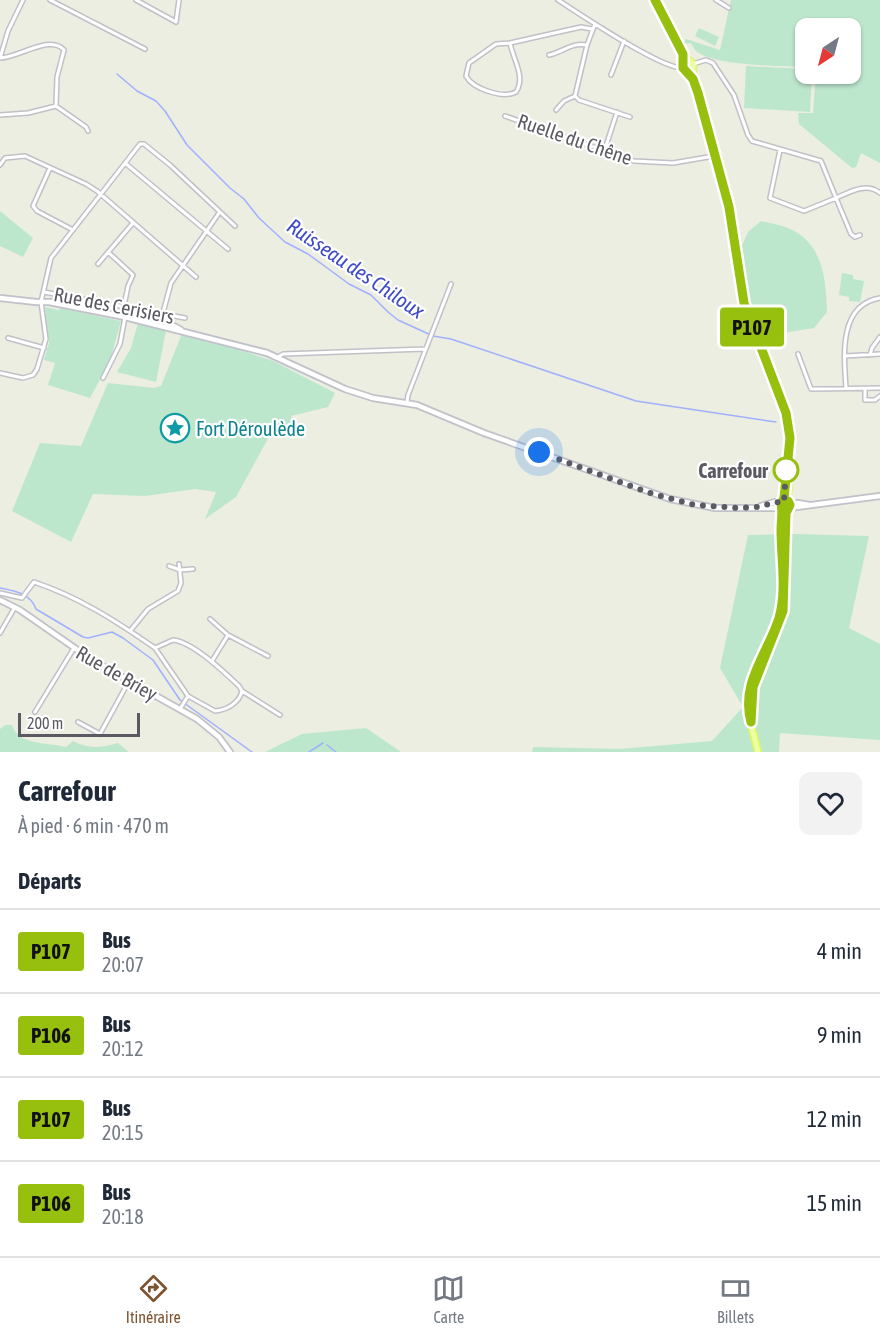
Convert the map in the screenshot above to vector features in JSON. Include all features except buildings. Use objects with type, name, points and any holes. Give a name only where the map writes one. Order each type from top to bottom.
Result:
[{"type":"main road","points":[[655,0],[683,54],[693,79],[729,207],[744,303],[757,340],[782,397],[790,438],[781,528],[782,600],[778,620],[750,687],[748,710],[758,752]]},
{"type":"street","points":[[23,0],[8,31],[0,58],[49,44],[60,46],[64,50],[57,77],[56,106]]},
{"type":"street","points":[[50,0],[145,48]]},
{"type":"street","points":[[136,0],[176,22],[179,0]]},
{"type":"street","points":[[558,0],[624,41],[674,67],[688,66],[706,60],[713,63],[734,95],[750,138],[756,143],[821,160],[851,234],[855,237],[860,235]]},
{"type":"street","points":[[716,0],[729,8]]},
{"type":"street","points":[[575,96],[587,45],[595,24]]},
{"type":"street","points":[[510,43],[520,77],[520,87],[516,93],[503,95],[471,83],[466,76],[469,63],[496,44],[581,27],[592,29]]},
{"type":"street","points":[[611,75],[624,41]]},
{"type":"street","points":[[549,55],[558,53],[567,46],[587,45]]},
{"type":"street","points":[[556,110],[564,101],[575,96]]},
{"type":"street","points":[[575,96],[579,100],[630,117]]},
{"type":"street","points":[[0,116],[28,113],[56,106],[86,127],[88,131]]},
{"type":"street","points":[[605,148],[617,112]]},
{"type":"street","name":"Ruelle du Chêne","points":[[505,116],[634,161],[673,163],[716,155]]},
{"type":"street","points":[[0,373],[23,378],[33,375],[44,348],[46,330],[41,302],[51,258],[140,144],[144,144],[170,165],[235,226]]},
{"type":"street","points":[[780,150],[770,198],[804,211],[863,188],[872,188],[880,193]]},
{"type":"street","points":[[0,165],[5,158],[25,156],[86,184],[196,277]]},
{"type":"street","points":[[125,163],[228,249]]},
{"type":"street","points":[[50,168],[33,206],[37,211],[73,230]]},
{"type":"street","points":[[160,323],[171,283],[219,213]]},
{"type":"street","points":[[98,264],[133,223]]},
{"type":"street","points":[[108,252],[133,275],[124,306]]},
{"type":"street","points":[[407,402],[451,284]]},
{"type":"street","name":"Rue des Cerisiers","points":[[44,292],[185,318]]},
{"type":"street","points":[[0,298],[49,302],[160,323],[278,357],[314,376],[359,394],[407,402],[484,433],[650,493],[695,505],[715,508],[759,507],[775,502],[785,505],[811,506],[880,496]]},
{"type":"street","points":[[846,388],[844,342],[852,315],[862,304],[880,298]]},
{"type":"street","points":[[103,378],[119,345],[125,317]]},
{"type":"street","points":[[870,355],[880,337]]},
{"type":"street","points":[[8,338],[44,348]]},
{"type":"street","points":[[278,357],[283,354],[425,349]]},
{"type":"street","points":[[798,354],[811,389],[880,388]]},
{"type":"street","points":[[845,356],[880,354]]},
{"type":"street","points":[[865,389],[865,400],[875,400],[880,396]]},
{"type":"street","points":[[785,505],[798,503],[811,506]]},
{"type":"street","points":[[130,631],[148,609],[178,591],[181,583],[179,564]]},
{"type":"street","points":[[169,566],[180,570],[193,569]]},
{"type":"street","points":[[0,593],[20,598],[26,594],[34,582],[78,599],[155,648],[187,698],[212,710],[219,711],[232,705],[241,696],[242,691]]},
{"type":"street","name":"Rue de Briey","points":[[0,600],[15,607],[74,648],[180,708],[212,730],[230,752]]},
{"type":"street","points":[[0,633],[15,607]]},
{"type":"street","points":[[210,620],[228,635],[268,656]]},
{"type":"street","points":[[212,661],[228,635]]},
{"type":"street","points":[[155,648],[170,640],[177,640],[212,661],[242,691],[280,714]]},
{"type":"street","points":[[35,712],[74,648]]},
{"type":"street","points":[[78,722],[100,734],[129,681]]},
{"type":"street","points":[[180,708],[187,698]]},
{"type":"green space","points":[[731,0],[880,0],[880,163],[861,153],[856,167],[852,168],[799,124],[798,113],[813,113],[815,84],[861,84],[861,18],[795,18],[795,66],[717,60],[696,51],[691,43],[685,44],[684,42],[686,39],[720,50]]},
{"type":"green space","points":[[699,28],[719,37],[715,46],[695,36]]},
{"type":"green space","points":[[746,66],[795,68],[795,84],[811,84],[810,112],[744,108]]},
{"type":"green space","points":[[0,211],[33,238],[23,257],[0,246]]},
{"type":"green space","points":[[761,221],[785,227],[800,234],[815,252],[823,275],[827,312],[814,328],[783,333],[762,333],[753,320],[738,254],[748,232]]},
{"type":"green space","points":[[842,273],[853,275],[853,279],[864,281],[860,302],[849,301],[849,297],[839,295]]},
{"type":"green space","points":[[45,307],[121,321],[110,361],[90,398],[48,385],[55,363],[44,360],[49,343]]},
{"type":"green space","points":[[138,323],[166,331],[156,382],[117,372],[131,348]]},
{"type":"green space","points":[[183,331],[273,361],[335,393],[328,407],[291,416],[297,429],[284,439],[271,433],[236,497],[205,519],[216,492],[195,489],[145,496],[93,494],[71,542],[12,511],[40,443],[81,446],[108,383],[154,388],[161,386]]},
{"type":"green space","points":[[748,535],[869,536],[849,628],[880,644],[880,740],[780,733],[779,752],[532,752],[533,747],[620,749],[712,741],[743,707],[720,668]]},
{"type":"green space","points":[[5,725],[12,725],[21,737],[35,742],[66,747],[73,741],[95,747],[118,743],[129,752],[0,752],[0,729]]},
{"type":"green space","points":[[366,728],[401,752],[265,752],[302,734]]},
{"type":"waterway","name":"Ruisseau des Chiloux","points":[[117,74],[137,91],[156,101],[187,145],[285,242],[308,254],[349,284],[371,295],[398,320],[433,336],[451,339],[636,401],[776,422]]},
{"type":"waterway","points":[[0,588],[26,596],[36,609],[83,637],[88,638],[112,632],[123,638],[153,660],[180,700],[252,752]]},
{"type":"waterway","points":[[309,752],[323,743]]},
{"type":"waterway","points":[[327,745],[336,752]]},
{"type":"bus line","name":"P107","points":[[655,0],[683,54],[683,68],[693,79],[698,93],[729,207],[744,303],[782,397],[789,426],[784,501],[781,504],[783,510],[782,600],[778,620],[752,678],[748,696],[751,722],[753,687],[781,621],[785,600],[786,513],[790,505],[788,501]]},
{"type":"place","name":"Fort Déroulède","points":[[175,428]]},
{"type":"place","name":"Carrefour","points":[[786,470]]},
{"type":"route","points":[[539,452],[650,493],[715,508],[759,507],[775,502],[782,503],[786,470]]}]
